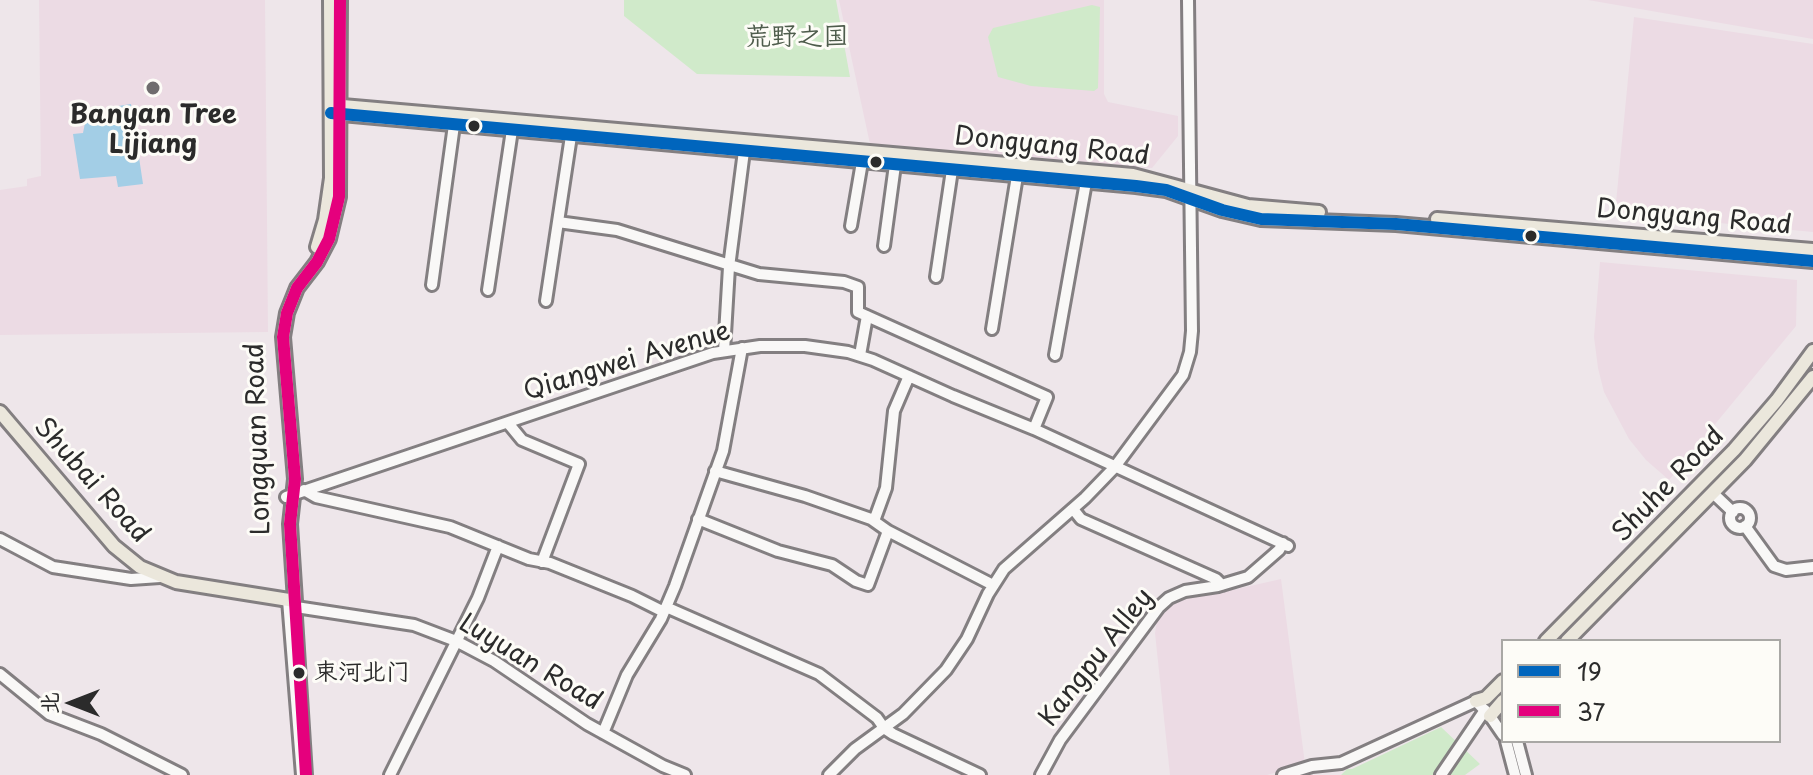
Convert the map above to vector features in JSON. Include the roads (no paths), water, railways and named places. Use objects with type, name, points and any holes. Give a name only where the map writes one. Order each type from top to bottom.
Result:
[{"type":"main road","name":"Longquan Road","points":[[330,0],[336,110]]},
{"type":"main road","name":"Longquan Road","points":[[293,603],[290,524],[294,494],[287,479],[277,327],[291,284],[311,258],[323,230],[331,178],[340,0]]},
{"type":"main road","name":"Dongyang Road","points":[[336,110],[454,125],[1151,188],[1262,208],[1503,223],[1813,250]]},
{"type":"main road","name":"Dongyang Road","points":[[336,110],[1124,174],[1151,178],[1222,210],[1261,219],[1396,224],[1813,261]]},
{"type":"main road","name":"Shuhe Road","points":[[1548,639],[1742,442],[1813,351]]},
{"type":"main road","name":"Shuhe Road","points":[[1569,639],[1760,443],[1813,377]]},
{"type":"main road","name":"Shubai Road","points":[[0,412],[114,546],[140,567],[160,577],[186,584],[293,603]]},
{"type":"main road","points":[[1491,707],[1501,685]]},
{"type":"street","points":[[829,775],[855,749],[916,701],[953,661],[993,585],[1017,555],[1073,509],[1114,468],[1178,383],[1189,359],[1192,338],[1188,0]]},
{"type":"street","points":[[432,285],[454,125]]},
{"type":"street","points":[[488,290],[512,130]]},
{"type":"street","points":[[546,301],[571,136]]},
{"type":"street","points":[[724,351],[729,267],[744,151]]},
{"type":"street","points":[[851,226],[862,162]]},
{"type":"street","points":[[884,246],[895,165]]},
{"type":"street","points":[[936,277],[952,170]]},
{"type":"street","points":[[992,329],[1017,176]]},
{"type":"street","points":[[1055,355],[1086,182]]},
{"type":"street","points":[[558,222],[617,230],[759,274],[844,282],[858,287],[858,312],[1047,397],[1034,429]]},
{"type":"street","points":[[860,355],[867,316]]},
{"type":"street","name":"Qiangwei Avenue","points":[[294,494],[724,351],[805,346],[860,355],[1034,429],[1286,545]]},
{"type":"street","points":[[603,733],[627,675],[665,610],[723,451],[742,348]]},
{"type":"street","points":[[874,521],[886,488],[894,411],[909,376]]},
{"type":"street","points":[[508,423],[522,440],[579,464],[542,562]]},
{"type":"street","points":[[715,471],[805,496],[874,521],[993,585]]},
{"type":"street","points":[[1713,493],[1733,512],[1738,508],[1747,512],[1749,518],[1745,526],[1774,566],[1786,570],[1813,567]]},
{"type":"street","points":[[294,494],[450,527],[632,596],[819,674],[877,718],[884,728],[925,751],[980,775]]},
{"type":"street","points":[[1073,509],[1081,519],[1216,579],[1222,585]]},
{"type":"street","points":[[698,519],[778,551],[832,565],[868,585],[888,531]]},
{"type":"street","points":[[0,539],[53,567],[131,579],[160,577]]},
{"type":"street","name":"Kangpu Alley","points":[[1041,775],[1060,740],[1159,607],[1179,592],[1248,577],[1286,545]]},
{"type":"street","points":[[390,775],[478,598],[498,546]]},
{"type":"street","points":[[293,603],[304,775]]},
{"type":"street","name":"Luyuan Road","points":[[293,603],[414,625],[456,641],[494,661],[603,733],[685,775]]},
{"type":"street","points":[[0,674],[49,714],[101,734],[182,775]]},
{"type":"street","points":[[1491,707],[1501,730]]},
{"type":"street","points":[[1283,775],[1312,766],[1341,763],[1491,707]]},
{"type":"street","points":[[1441,775],[1491,707]]},
{"type":"street","points":[[1507,743],[1515,775]]},
{"type":"street","points":[[1518,743],[1526,775]]},
{"type":"water","points":[[131,104],[143,184],[118,187],[116,176],[80,179],[73,134],[83,133],[85,123],[114,118],[112,107]]},
{"type":"place","name":"Banyan Tree Lijiang","points":[[153,88]]},
{"type":"place","name":"束河北门","points":[[299,673]]},
{"type":"park label","name":"荒野之国","points":[[797,38]]}]
